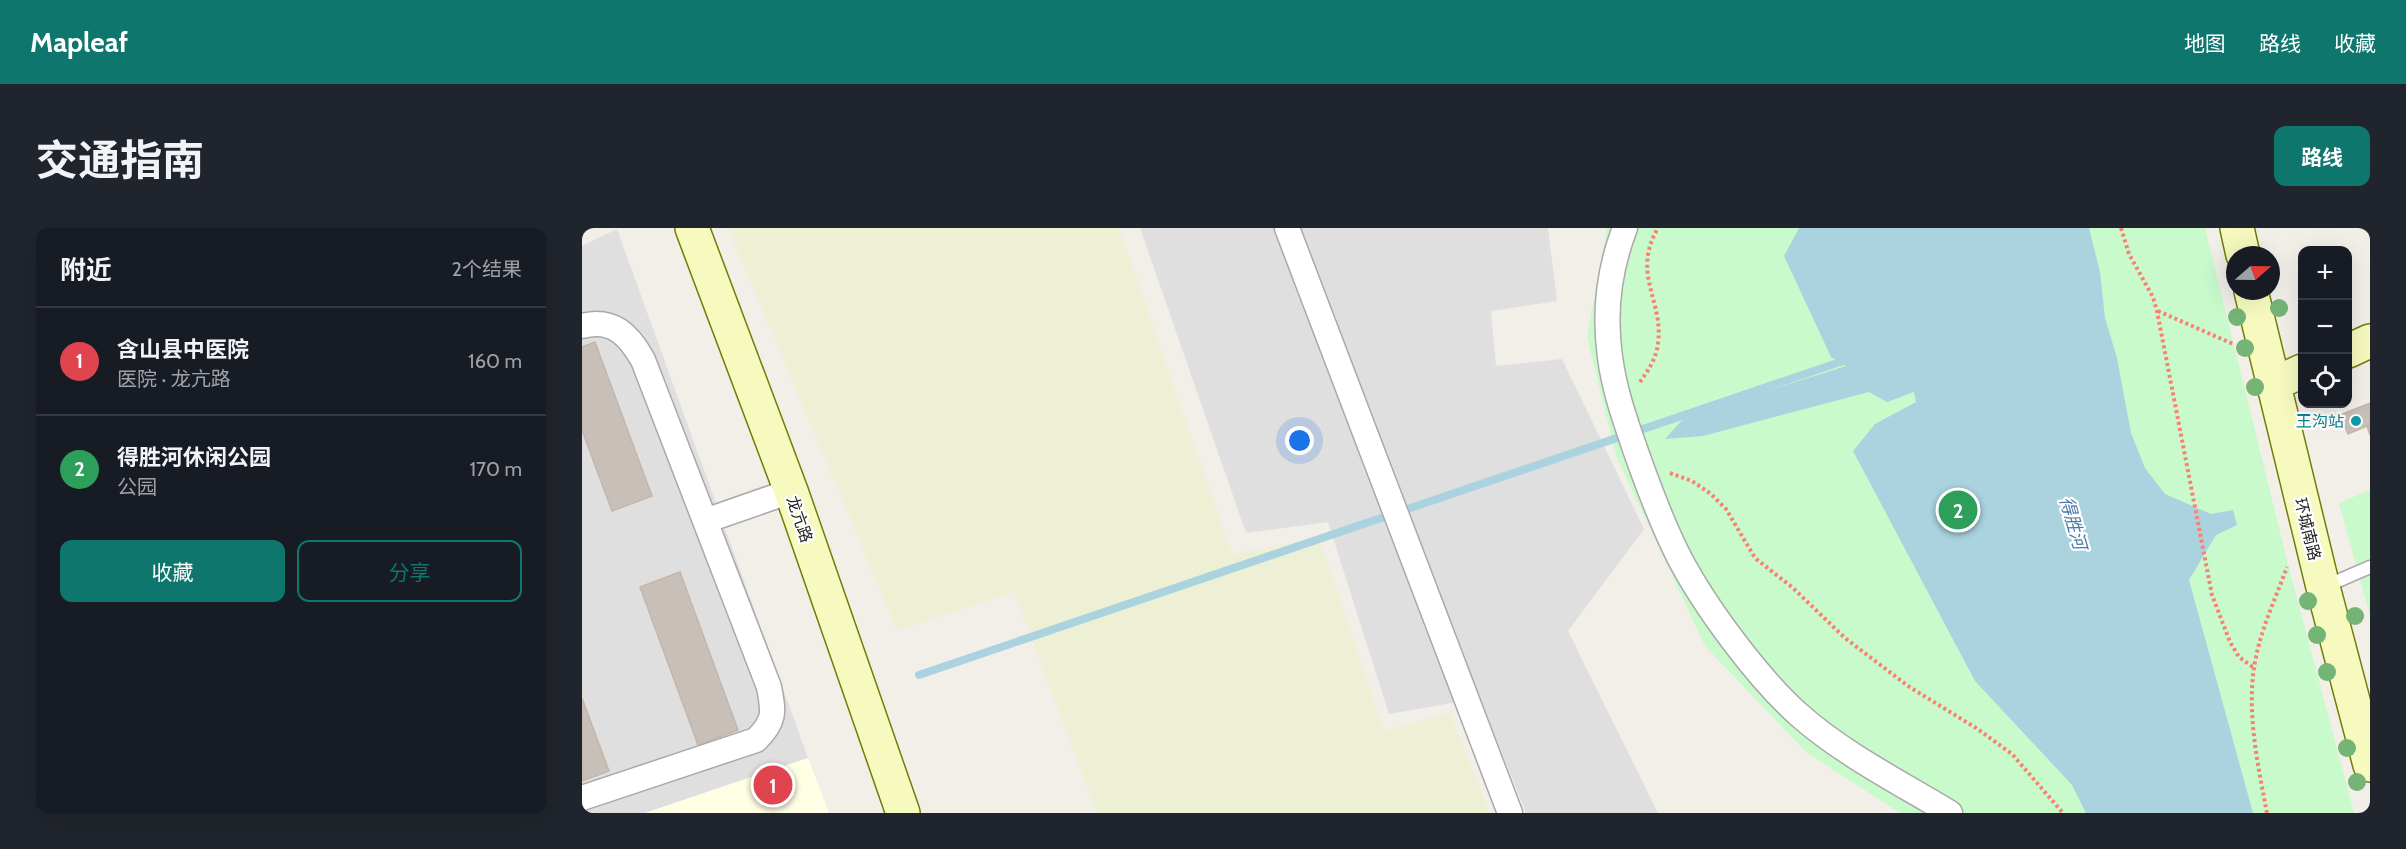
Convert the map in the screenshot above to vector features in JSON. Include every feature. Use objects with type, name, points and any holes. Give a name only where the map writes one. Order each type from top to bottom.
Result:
[{"type":"street","name":"龙亢路","points":[[692,228],[790,491],[903,813]]},
{"type":"street","points":[[1287,228],[1510,813]]},
{"type":"street","points":[[1625,228],[1612,273],[1607,310],[1610,358],[1625,419],[1642,469],[1680,558],[1708,605],[1753,665],[1798,713],[1840,745],[1950,813]]},
{"type":"street","points":[[2237,228],[2241,246]]},
{"type":"street","name":"环城南路","points":[[2253,300],[2272,385],[2370,765]]},
{"type":"street","points":[[582,326],[604,324],[621,330],[632,341],[643,360],[769,687],[772,707],[769,727],[756,740],[582,798]]},
{"type":"street","points":[[2352,349],[2370,341]]},
{"type":"street","points":[[2272,385],[2298,373]]},
{"type":"street","points":[[705,520],[790,491]]},
{"type":"lane","points":[[2323,587],[2370,567]]},
{"type":"path","points":[[1648,370],[1658,346],[1659,334],[1646,267],[1647,251],[1658,228]]},
{"type":"path","points":[[2121,228],[2129,254],[2153,297],[2157,311],[2212,595],[2230,642],[2239,657],[2254,668]]},
{"type":"path","points":[[2157,311],[2178,318],[2234,344]]},
{"type":"path","points":[[1692,481],[1711,494],[1726,509],[1747,547],[1765,568],[1793,588],[1845,638],[1879,665],[2012,754],[2063,813]]},
{"type":"path","points":[[2267,813],[2253,724],[2254,668],[2259,645],[2288,564]]},
{"type":"shaded area","points":[[728,228],[1119,228],[1232,554],[1319,538],[1384,732],[1450,712],[1490,813],[1097,813],[1014,592],[897,630]]},
{"type":"shaded area","points":[[1140,228],[1548,228],[1557,301],[1491,311],[1496,366],[1562,359],[1644,529],[1568,631],[1658,813],[1526,813],[1480,698],[1389,714],[1328,522],[1246,533]]},
{"type":"shaded area","points":[[617,229],[808,758],[645,813],[582,813],[582,246]]},
{"type":"shaded area","points":[[808,758],[829,813],[645,813]]},
{"type":"green space","points":[[1607,228],[2205,228],[2288,564],[2354,813],[1900,813],[1806,752],[1705,646],[1616,456],[1587,337]]},
{"type":"green space","points":[[2370,490],[2370,616],[2339,503]]},
{"type":"water","name":"得胜河","points":[[1799,228],[2089,228],[2100,272],[2105,318],[2117,358],[2131,433],[2145,468],[2165,494],[2211,514],[2233,510],[2237,525],[2216,535],[2189,580],[2253,813],[2086,813],[2072,785],[1975,681],[1853,451],[1875,424],[1916,402],[1914,392],[1887,402],[1869,392],[1703,436],[1665,439],[1685,417],[1846,366],[1831,357],[1784,256]]},
{"type":"building","points":[[595,342],[652,496],[612,511],[582,430],[582,347]]},
{"type":"building","name":"王沟站","points":[[2370,403],[2370,435],[2367,426],[2348,434],[2340,415]]},
{"type":"building","points":[[680,572],[738,730],[698,745],[640,587]]},
{"type":"building","points":[[582,698],[609,771],[582,781]]},
{"type":"waterway","points":[[919,675],[1849,359]]},
{"type":"place","name":"王沟站","points":[[2356,421]]},
{"type":"place","name":"得胜河休闲公园","points":[[1958,510]]},
{"type":"place","name":"含山县中医院","points":[[773,785]]}]
